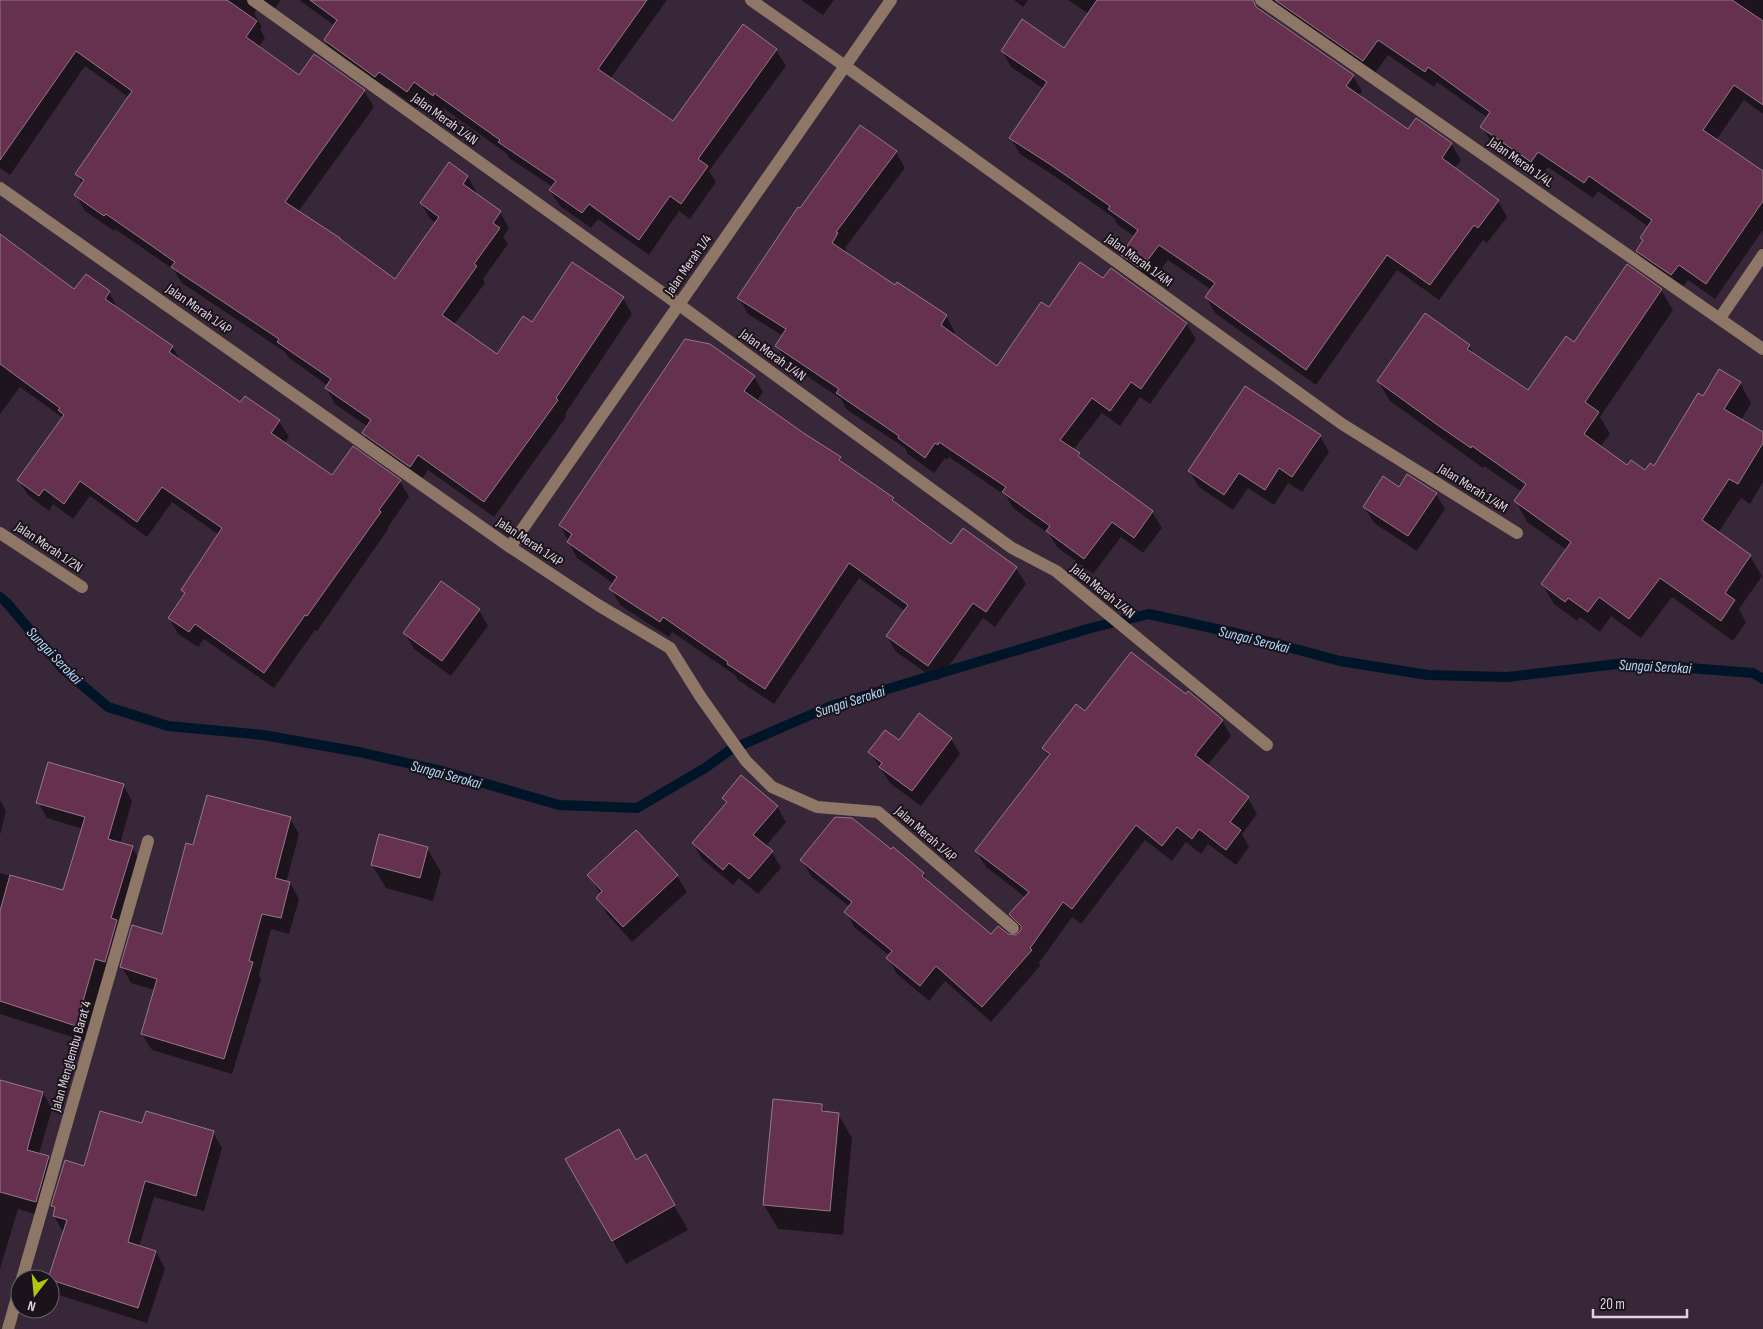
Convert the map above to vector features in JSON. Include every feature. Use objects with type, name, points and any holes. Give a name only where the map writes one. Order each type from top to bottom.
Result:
[{"type":"street","name":"Jalan Merah 1/4N","points":[[253,0],[678,304],[1012,548],[1056,571],[1268,745]]},
{"type":"street","name":"Jalan Merah 1/4M","points":[[751,0],[1342,424],[1517,533]]},
{"type":"street","name":"Jalan Merah 1/4","points":[[510,547],[890,0]]},
{"type":"street","name":"Jalan Merah 1/4L","points":[[1261,0],[1763,349]]},
{"type":"street","name":"Jalan Merah 1/4P","points":[[0,188],[510,547],[598,605],[670,648],[700,696],[746,762],[772,787],[817,807],[878,812],[1013,928]]},
{"type":"street","points":[[1720,318],[1763,255]]},
{"type":"street","name":"Jalan Merah 1/2N","points":[[0,533],[82,587]]},
{"type":"street","name":"Jalan Menglembu Barat 4","points":[[25,1269],[148,841]]},
{"type":"building","points":[[0,0],[227,0],[257,21],[246,37],[299,75],[314,54],[365,90],[285,202],[340,238],[395,279],[439,217],[420,203],[449,162],[468,176],[463,184],[501,211],[493,223],[500,228],[474,264],[477,266],[442,315],[497,354],[523,316],[532,322],[572,262],[624,297],[556,398],[558,400],[484,502],[418,455],[410,467],[362,433],[371,420],[325,388],[331,379],[277,342],[279,339],[171,267],[175,262],[106,214],[104,216],[74,195],[84,180],[75,174],[132,91],[76,51],[0,160]]},
{"type":"building","points":[[310,0],[647,0],[598,69],[673,121],[743,24],[777,49],[698,159],[708,166],[681,204],[670,196],[639,240],[589,204],[582,213],[549,190],[556,181],[498,142],[500,140],[434,93],[433,96],[414,82],[407,92],[379,72],[375,77],[324,40],[337,20]]},
{"type":"building","points":[[1097,0],[1253,0],[1256,7],[1354,75],[1346,86],[1408,129],[1416,118],[1452,143],[1442,158],[1499,200],[1478,228],[1474,225],[1430,285],[1387,255],[1306,370],[1205,297],[1215,283],[1159,245],[1141,269],[1121,255],[1138,230],[1108,209],[1110,206],[1009,138],[1047,82],[1001,51],[1022,19],[1064,48]]},
{"type":"building","points":[[1275,0],[1732,0],[1763,21],[1763,105],[1734,85],[1703,130],[1763,171],[1763,201],[1706,284],[1679,265],[1671,275],[1636,251],[1643,240],[1640,238],[1652,220],[1589,176],[1584,183],[1538,152],[1531,162],[1480,127],[1490,112],[1428,67],[1425,72],[1378,40],[1363,61]]},
{"type":"building","points":[[860,125],[897,151],[836,232],[838,233],[832,243],[895,285],[897,282],[947,315],[941,325],[997,366],[1041,302],[1049,307],[1080,262],[1103,278],[1111,268],[1187,323],[1141,389],[1131,382],[1110,411],[1092,398],[1060,440],[1080,453],[1078,456],[1153,511],[1134,538],[1112,522],[1084,559],[1046,531],[1050,526],[1002,492],[1006,487],[939,442],[938,445],[935,443],[925,458],[898,438],[899,436],[836,393],[839,389],[775,346],[786,329],[737,298],[798,207],[800,208]]},
{"type":"building","points":[[0,234],[74,289],[86,274],[110,291],[105,299],[173,346],[169,352],[240,402],[245,396],[280,420],[271,433],[332,475],[353,446],[401,480],[379,510],[381,512],[264,673],[195,624],[189,632],[168,618],[185,593],[181,590],[222,528],[162,487],[137,522],[80,481],[64,504],[44,489],[39,496],[17,480],[64,415],[58,410],[60,408],[0,364]]},
{"type":"building","points":[[1627,264],[1662,289],[1585,402],[1599,412],[1584,434],[1627,465],[1631,460],[1645,470],[1650,463],[1654,466],[1698,393],[1703,396],[1719,369],[1741,382],[1724,409],[1763,432],[1763,443],[1738,484],[1729,479],[1702,520],[1751,555],[1725,593],[1735,600],[1721,621],[1660,578],[1629,619],[1599,597],[1588,612],[1568,598],[1565,602],[1541,584],[1571,542],[1514,501],[1526,484],[1472,446],[1471,448],[1439,426],[1377,381],[1425,313],[1470,345],[1467,349],[1528,390],[1566,336],[1574,342]]},
{"type":"building","points":[[685,339],[710,344],[755,376],[744,391],[841,457],[839,460],[894,498],[892,500],[951,544],[963,528],[1017,567],[986,612],[973,603],[928,666],[886,636],[908,605],[849,563],[765,689],[663,617],[660,622],[609,589],[617,577],[567,542],[572,534],[559,525]]},
{"type":"building","points":[[1245,386],[1321,435],[1292,477],[1279,468],[1265,490],[1239,473],[1224,495],[1188,471]]},
{"type":"building","points":[[1407,474],[1437,493],[1408,536],[1363,507],[1383,476],[1399,487]]},
{"type":"building","points":[[441,581],[480,609],[442,661],[403,633]]},
{"type":"building","points":[[1131,652],[1186,694],[1188,691],[1223,720],[1195,755],[1249,797],[1230,822],[1241,830],[1226,850],[1199,829],[1192,839],[1177,827],[1162,846],[1136,825],[1072,909],[1063,902],[1030,948],[1032,950],[982,1007],[936,966],[920,986],[886,958],[892,951],[844,912],[852,902],[800,860],[835,817],[852,818],[891,849],[893,847],[924,873],[922,876],[991,934],[998,926],[1008,934],[1016,935],[1021,930],[1021,926],[1009,914],[1029,892],[975,851],[1050,754],[1042,748],[1076,704],[1085,711]]},
{"type":"building","points":[[919,713],[952,738],[912,791],[879,767],[882,763],[868,752],[885,730],[899,740]]},
{"type":"building","points":[[48,762],[124,784],[108,839],[133,846],[111,918],[117,920],[105,962],[95,959],[76,1026],[0,1001],[0,911],[10,875],[63,890],[85,817],[36,803]]},
{"type":"building","points":[[741,775],[778,806],[753,835],[773,851],[749,879],[729,863],[723,870],[692,843],[727,802],[722,798]]},
{"type":"building","points":[[207,795],[291,817],[275,878],[290,882],[281,918],[262,914],[249,961],[253,962],[224,1059],[141,1034],[157,979],[120,967],[132,925],[162,934],[186,843],[193,845]]},
{"type":"building","points":[[636,830],[678,875],[623,927],[596,898],[602,891],[587,875]]},
{"type":"building","points":[[379,834],[428,847],[420,878],[371,865]]},
{"type":"building","points":[[0,1080],[43,1092],[27,1150],[49,1156],[36,1202],[0,1192]]},
{"type":"building","points":[[773,1099],[822,1104],[822,1111],[839,1113],[830,1211],[763,1205]]},
{"type":"building","points":[[100,1111],[142,1123],[146,1111],[214,1131],[196,1196],[145,1181],[128,1242],[156,1251],[138,1308],[60,1283],[60,1269],[51,1269],[67,1220],[53,1216],[55,1207],[51,1206],[65,1160],[84,1166]]},
{"type":"building","points":[[619,1129],[636,1160],[646,1154],[675,1205],[612,1241],[565,1159]]},
{"type":"waterway","name":"Sungai Serokai","points":[[0,597],[63,669],[108,707],[168,726],[263,735],[359,752],[442,771],[559,805],[637,808],[705,768],[730,750],[831,706],[1091,628],[1149,614],[1239,634],[1340,661],[1428,675],[1507,677],[1625,663],[1753,673],[1763,679]]}]
